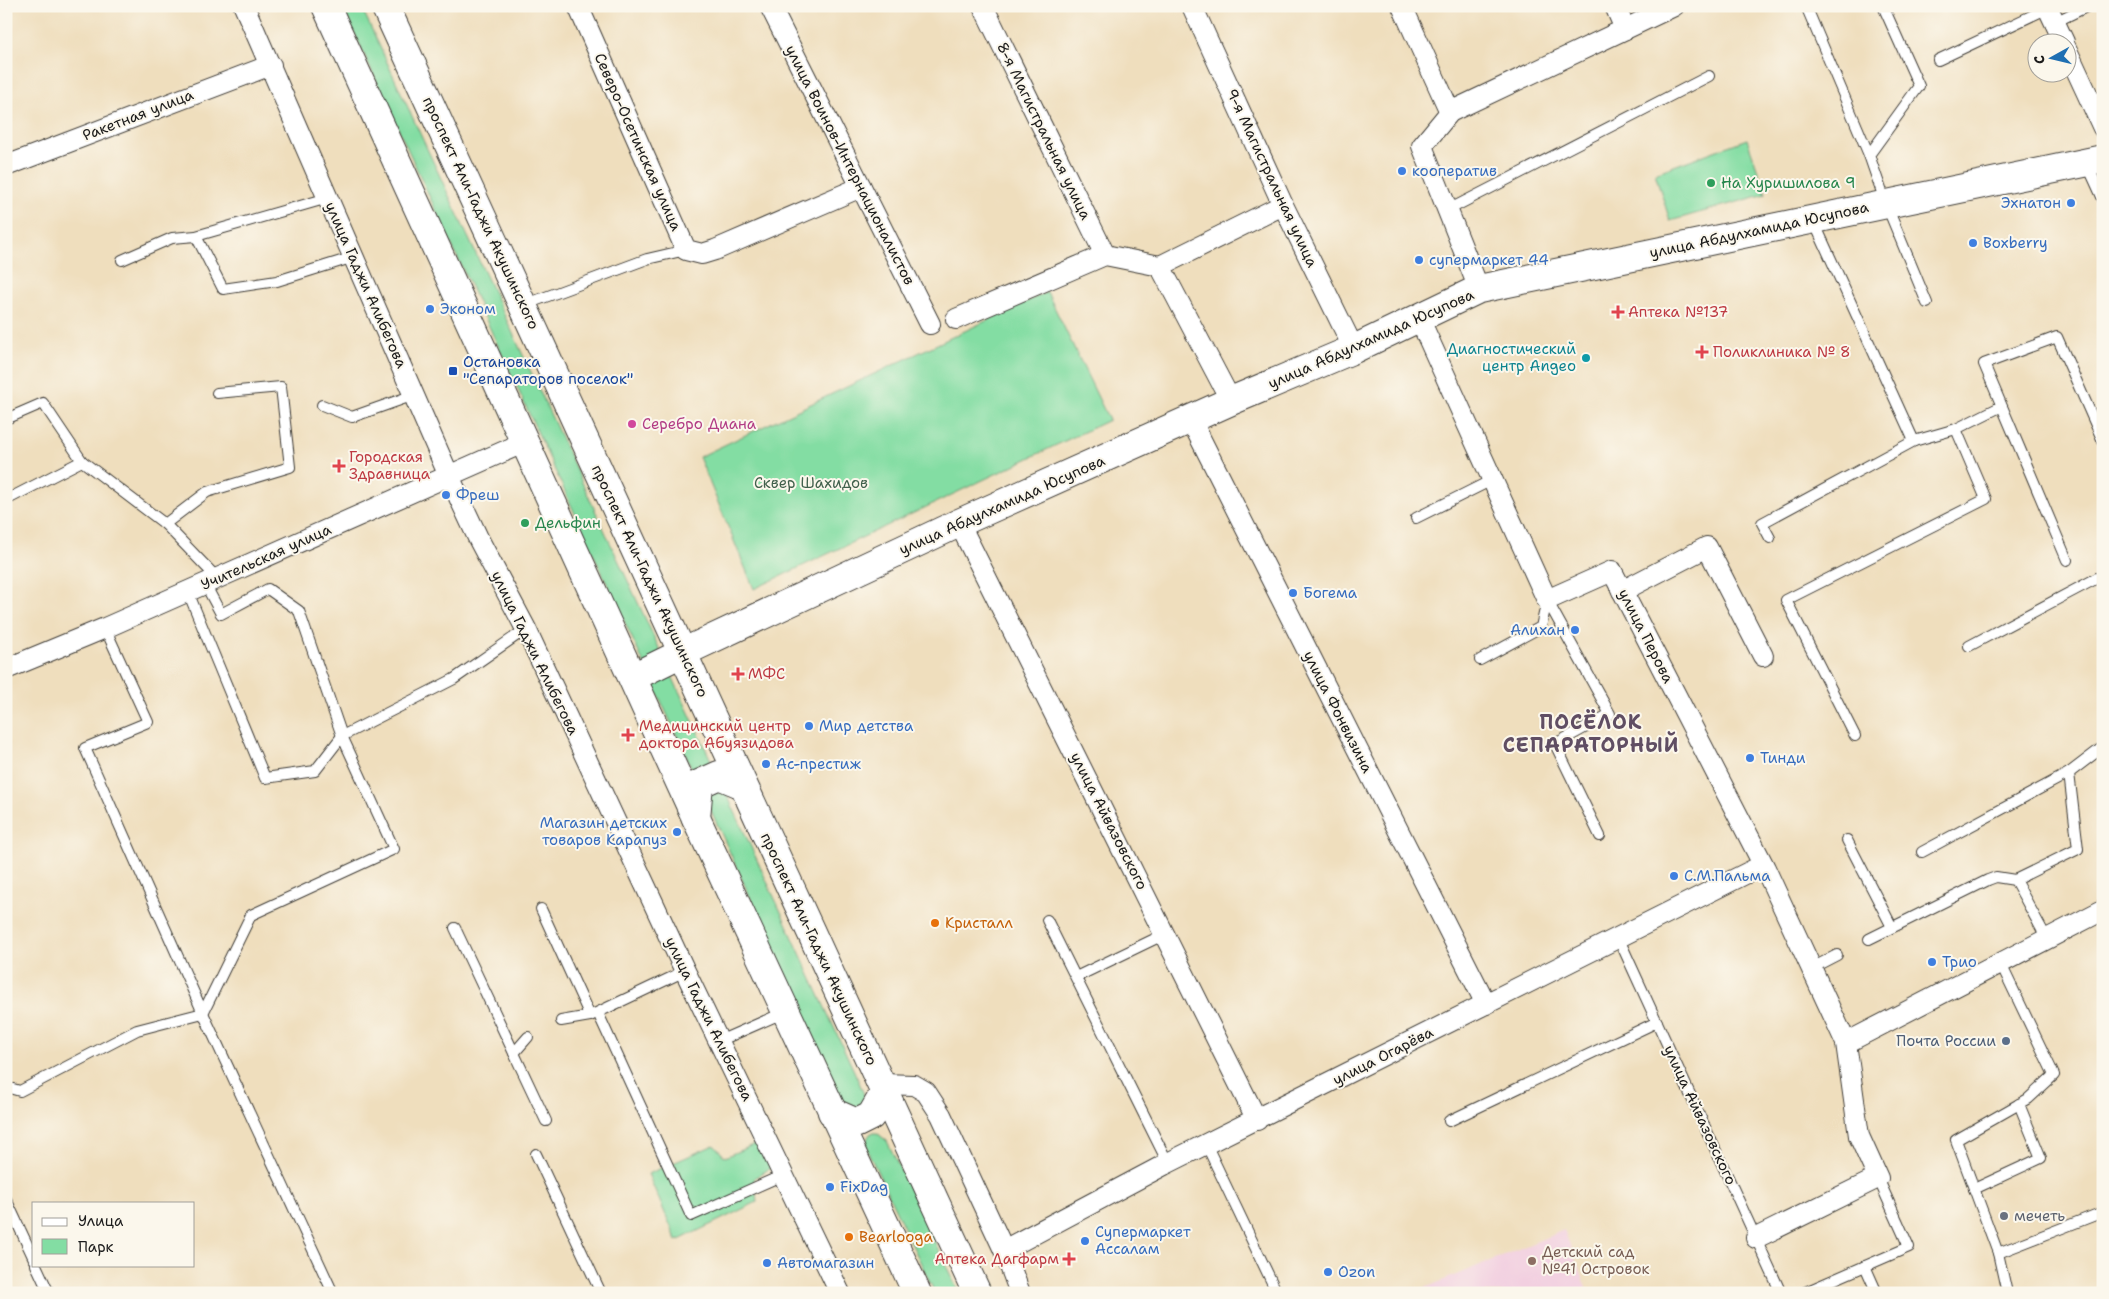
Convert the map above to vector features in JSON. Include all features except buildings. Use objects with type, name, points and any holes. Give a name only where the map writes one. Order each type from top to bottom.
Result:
[{"type":"main road","points":[[326,6],[696,818],[916,1293]]},
{"type":"main road","name":"проспект Али-Гаджи Акушинского","points":[[385,6],[684,652],[743,785],[977,1293]]},
{"type":"main road","name":"улица Абдулхамида Юсупова","points":[[633,677],[960,523],[1230,402],[1354,349],[1480,289],[2094,160]]},
{"type":"main road","points":[[696,818],[699,784],[719,774],[743,785]]},
{"type":"main road","points":[[832,1112],[857,1123],[872,1116],[883,1088]]},
{"type":"street","name":"улица Гаджи Алибегова","points":[[244,6],[449,476],[479,540],[526,629],[719,1041],[840,1293]]},
{"type":"street","name":"Северо-Осетинская улица","points":[[578,6],[686,250],[702,254],[715,250],[861,187]]},
{"type":"street","name":"улица Воинов-Интернационалистов","points":[[770,6],[930,324]]},
{"type":"street","name":"8-я Магистральная улица","points":[[983,6],[1105,255]]},
{"type":"street","name":"9-я Магистральная улица","points":[[1192,6],[1283,205],[1354,349]]},
{"type":"street","points":[[1402,6],[1450,112]]},
{"type":"street","points":[[1615,6],[1625,29]]},
{"type":"street","points":[[1480,289],[1422,146],[1450,112],[1674,6]]},
{"type":"street","points":[[2050,12],[2059,32]]},
{"type":"street","name":"Ракетная улица","points":[[6,166],[270,65]]},
{"type":"street","points":[[2076,70],[2103,128]]},
{"type":"street","points":[[956,319],[1105,255],[1160,266],[1283,205]]},
{"type":"street","points":[[1160,266],[1230,402]]},
{"type":"street","points":[[1419,318],[1547,600]]},
{"type":"street","name":"улица Фонвизина","points":[[1191,420],[1486,1004]]},
{"type":"street","name":"Учительская улица","points":[[6,669],[105,628],[526,442]]},
{"type":"street","name":"улица Айвазовского","points":[[960,523],[1256,1120]]},
{"type":"street","points":[[1622,591],[1707,546],[1763,656]]},
{"type":"street","name":"улица Перова","points":[[1547,600],[1612,571],[1763,865],[1846,1044],[1859,1136],[1878,1178]]},
{"type":"street","name":"улица Огарёва","points":[[1004,1250],[1168,1163],[1763,865]]},
{"type":"street","points":[[1846,1044],[2000,962],[2103,910]]},
{"type":"street","points":[[883,1088],[914,1085],[926,1092],[941,1115],[1004,1250],[1020,1293]]},
{"type":"street","points":[[1756,1238],[1878,1178]]},
{"type":"lane","points":[[1806,6],[1870,155],[1886,204],[1927,303]]},
{"type":"lane","points":[[1870,155],[1919,86],[1883,6]]},
{"type":"lane","points":[[1938,60],[2050,12],[2088,6]]},
{"type":"lane","points":[[1448,210],[1708,76]]},
{"type":"lane","points":[[2094,160],[2103,199]]},
{"type":"lane","points":[[122,260],[172,238],[196,236],[328,198]]},
{"type":"lane","points":[[1812,218],[1914,441]]},
{"type":"lane","points":[[196,236],[223,289],[277,281],[354,257]]},
{"type":"lane","points":[[523,306],[647,258],[686,250]]},
{"type":"lane","points":[[2066,560],[2000,407],[1984,364],[2057,337],[2103,441]]},
{"type":"lane","points":[[166,524],[208,492],[290,467],[281,387],[217,392]]},
{"type":"lane","points":[[322,405],[352,417],[414,395]]},
{"type":"lane","points":[[6,419],[43,403],[82,461],[166,524],[221,614],[268,589],[299,611],[342,736],[394,849],[251,915],[203,1013],[137,1030],[20,1091],[6,1086]]},
{"type":"lane","points":[[1770,538],[1762,523],[1914,441],[1956,429],[2000,407]]},
{"type":"lane","points":[[1855,736],[1786,600],[1986,499],[1956,429]]},
{"type":"lane","points":[[6,500],[82,461]]},
{"type":"lane","points":[[1416,518],[1492,480]]},
{"type":"lane","points":[[1968,646],[2103,576]]},
{"type":"lane","points":[[203,585],[266,778],[315,771],[342,736],[454,679],[526,629]]},
{"type":"lane","points":[[1480,660],[1541,628],[1547,600]]},
{"type":"lane","points":[[1547,600],[1610,714],[1555,744],[1600,836]]},
{"type":"lane","points":[[105,628],[148,722],[85,748],[203,1013],[333,1293]]},
{"type":"lane","points":[[1922,852],[2069,772],[2103,747]]},
{"type":"lane","points":[[1868,940],[1988,880],[1996,877],[2015,880],[2078,849],[2069,772]]},
{"type":"lane","points":[[1847,840],[1892,927]]},
{"type":"lane","points":[[2015,880],[2047,939]]},
{"type":"lane","points":[[542,909],[691,1216],[783,1175]]},
{"type":"lane","points":[[1047,920],[1168,1163]]},
{"type":"lane","points":[[455,928],[546,1121]]},
{"type":"lane","points":[[1076,977],[1165,934]]},
{"type":"lane","name":"улица Айвазовского","points":[[1618,938],[1781,1293]]},
{"type":"lane","points":[[1810,969],[1837,955]]},
{"type":"lane","points":[[2000,962],[2054,1075],[2028,1099],[1956,1140],[1998,1253],[2007,1293]]},
{"type":"lane","points":[[561,1021],[594,1014],[686,971]]},
{"type":"lane","points":[[719,1041],[786,1012]]},
{"type":"lane","points":[[1449,1121],[1657,1022]]},
{"type":"lane","points":[[514,1053],[528,1037]]},
{"type":"lane","points":[[1974,1190],[2041,1158],[2019,1104]]},
{"type":"lane","points":[[1206,1144],[1277,1293]]},
{"type":"lane","points":[[536,1154],[601,1293]]},
{"type":"lane","points":[[1804,1293],[1909,1247],[1878,1178]]},
{"type":"lane","points":[[6,1199],[32,1255]]},
{"type":"lane","points":[[1998,1253],[2103,1212]]},
{"type":"lane","points":[[36,1266],[49,1293]]},
{"type":"lane","points":[[1865,1266],[1877,1293]]},
{"type":"shaded area","name":"Детский сад №41 Островок","points":[[1564,1230],[1589,1293],[1413,1293]]},
{"type":"green space","points":[[342,6],[361,6],[859,1082],[865,1097],[861,1106],[856,1109],[845,1105],[841,1099],[699,784]]},
{"type":"green space","name":"На Хуришилова 9","points":[[1747,139],[1766,194],[1670,221],[1655,173]]},
{"type":"green space","name":"Сквер Шахидов","points":[[1047,292],[1109,420],[754,589],[699,457]]},
{"type":"green space","points":[[871,1133],[877,1133],[887,1141],[959,1293],[935,1293],[869,1154],[867,1143]]},
{"type":"green space","points":[[764,1140],[776,1165],[754,1178],[757,1202],[677,1241],[648,1174],[714,1145],[725,1157]]},
{"type":"place","name":"кооператив","points":[[1402,171]]},
{"type":"place","name":"На Хуришилова 9","points":[[1711,183]]},
{"type":"place","name":"Эхнатон","points":[[2071,203]]},
{"type":"place","name":"Boxberry","points":[[1973,243]]},
{"type":"place","name":"супермаркет 44","points":[[1419,260]]},
{"type":"place","name":"Эконом","points":[[430,309]]},
{"type":"place","name":"Аптека №137","points":[[1618,312]]},
{"type":"place","name":"Поликлиника № 8","points":[[1702,352]]},
{"type":"place","name":"Диагностический центр Angeo","points":[[1586,358]]},
{"type":"place","name":"Остановка \"Сепараторов поселок\"","points":[[453,371]]},
{"type":"place","name":"Серебро Диана","points":[[632,424]]},
{"type":"place","name":"Городская Здравница","points":[[339,466]]},
{"type":"place","name":"Фреш","points":[[446,495]]},
{"type":"place","name":"Дельфин","points":[[525,523]]},
{"type":"place","name":"Богема","points":[[1293,593]]},
{"type":"place","name":"Алихан","points":[[1575,630]]},
{"type":"place","name":"МФС","points":[[738,674]]},
{"type":"place","name":"Мир детства","points":[[809,726]]},
{"type":"place","name":"Медицинский центр доктора Абуязидова","points":[[628,735]]},
{"type":"place","name":"Тинди","points":[[1750,758]]},
{"type":"place","name":"Ас-престиж","points":[[766,764]]},
{"type":"place","name":"Магазин детских товаров Карапуз","points":[[677,832]]},
{"type":"place","name":"С.М.Пальма","points":[[1674,876]]},
{"type":"place","name":"Кристалл","points":[[935,923]]},
{"type":"place","name":"Трио","points":[[1932,962]]},
{"type":"place","name":"Почта России","points":[[2006,1041]]},
{"type":"place","name":"FixDag","points":[[830,1187]]},
{"type":"place","name":"мечеть","points":[[2004,1216]]},
{"type":"place","name":"Bearlooga","points":[[849,1237]]},
{"type":"place","name":"Супермаркет Ассалам","points":[[1085,1241]]},
{"type":"place","name":"Аптека Дагфарм","points":[[1069,1259]]},
{"type":"place","name":"Детский сад №41 Островок","points":[[1532,1261]]},
{"type":"place","name":"Автомагазин","points":[[767,1263]]},
{"type":"place","name":"Ozon","points":[[1328,1272]]},
{"type":"district","name":"ПОСЁЛОК СЕПАРАТОРНЫЙ","points":[[1591,734]]}]
